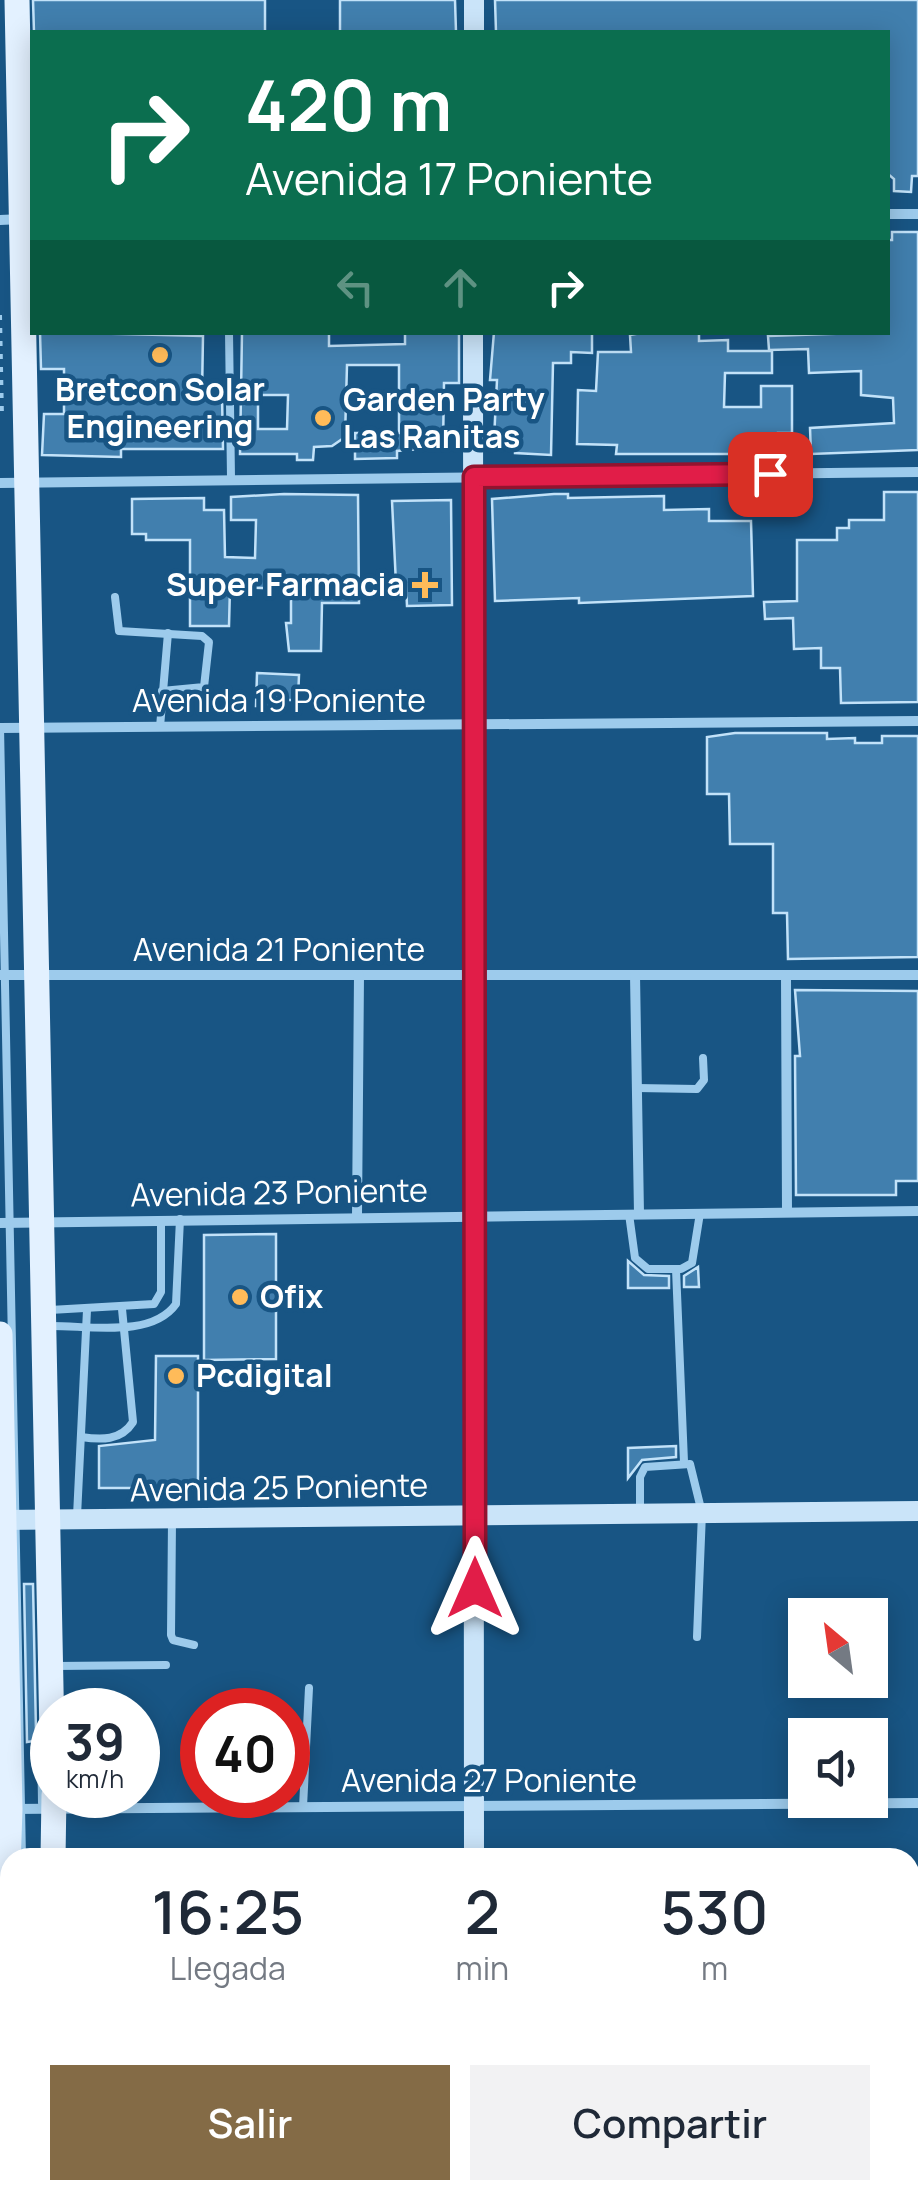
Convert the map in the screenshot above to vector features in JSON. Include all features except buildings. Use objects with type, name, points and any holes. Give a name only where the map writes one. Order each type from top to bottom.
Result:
[{"type":"main road","points":[[9,1848],[21,1520],[45,1318],[37,1222],[14,215],[17,0]]},
{"type":"main road","points":[[0,1334],[21,1520],[51,1666],[51,1688]]},
{"type":"main road","points":[[47,1848],[49,1818]]},
{"type":"street","points":[[474,0],[474,30]]},
{"type":"street","points":[[890,214],[918,214]]},
{"type":"street","points":[[473,335],[474,1848]]},
{"type":"street","points":[[0,482],[918,472]]},
{"type":"street","name":"Avenida 19 Poniente","points":[[0,726],[918,721]]},
{"type":"street","name":"Avenida 21 Poniente","points":[[3,975],[918,975]]},
{"type":"street","points":[[357,1216],[359,975]]},
{"type":"street","points":[[634,1214],[635,975]]},
{"type":"street","points":[[786,975],[787,1212]]},
{"type":"street","name":"Avenida 23 Poniente","points":[[6,1223],[918,1211]]},
{"type":"street","name":"Avenida 25 Poniente","points":[[21,1520],[918,1511]]},
{"type":"street","name":"Avenida 27 Poniente","points":[[310,1807],[918,1803]]},
{"type":"lane","points":[[12,332],[14,215]]},
{"type":"lane","points":[[229,335],[230,478]]},
{"type":"lane","points":[[14,445],[21,482]]},
{"type":"lane","points":[[115,598],[119,630],[206,638],[207,684],[201,689],[162,691]]},
{"type":"lane","points":[[160,726],[168,633]]},
{"type":"lane","points":[[0,726],[6,1223],[21,1520],[38,1688]]},
{"type":"lane","points":[[637,1088],[697,1090],[704,1080],[704,1058]]},
{"type":"lane","points":[[634,1214],[637,1264],[648,1270],[676,1269],[692,1263],[700,1213]]},
{"type":"lane","points":[[45,1318],[87,1327],[158,1321],[176,1304],[180,1219]]},
{"type":"lane","points":[[45,1318],[154,1304],[161,1292],[161,1220]]},
{"type":"lane","points":[[21,1520],[37,1222]]},
{"type":"lane","points":[[676,1269],[684,1462]]},
{"type":"lane","points":[[81,1437],[112,1438],[126,1434],[134,1422],[122,1309]]},
{"type":"lane","points":[[78,1520],[87,1310]]},
{"type":"lane","points":[[640,1514],[640,1477],[645,1467],[684,1462],[694,1470],[702,1512],[697,1637]]},
{"type":"lane","points":[[172,1520],[171,1635],[174,1640],[194,1645]]},
{"type":"lane","points":[[51,1666],[166,1665]]},
{"type":"lane","points":[[11,1809],[20,1848]]},
{"type":"place","name":"Bretcon Solar Engineering","points":[[160,355]]},
{"type":"place","name":"Garden Party Las Ranitas","points":[[323,418]]},
{"type":"place","name":"Super Farmacia","points":[[425,585]]},
{"type":"place","name":"Ofix","points":[[240,1297]]},
{"type":"place","name":"Pcdigital","points":[[176,1376]]},
{"type":"route","points":[[475,1588],[474,477],[770,474]]}]
